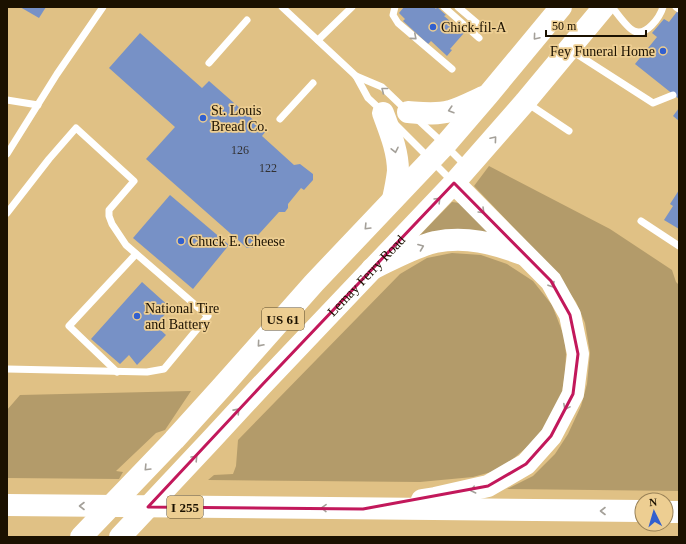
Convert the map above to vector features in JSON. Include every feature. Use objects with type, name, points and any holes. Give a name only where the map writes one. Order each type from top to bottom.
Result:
[{"type":"main road","name":"US 61","points":[[81,537],[227,382],[314,282],[438,152],[562,7]]},
{"type":"main road","name":"Lemay Ferry Road","points":[[120,537],[260,386],[461,176],[604,7]]},
{"type":"main road","points":[[408,112],[438,113],[449,111],[488,95]]},
{"type":"main road","points":[[383,113],[394,142],[397,156],[398,171],[394,199]]},
{"type":"main road","points":[[363,509],[435,498],[488,486],[526,464],[551,436],[573,394],[578,354],[570,315],[550,281],[527,256],[461,176]]},
{"type":"main road","points":[[372,269],[434,242],[450,240],[483,242],[501,246],[527,256]]},
{"type":"main road","name":"I 255","points":[[7,506],[634,512]]},
{"type":"lane","points":[[7,154],[57,74],[103,7]]},
{"type":"lane","points":[[282,7],[356,76],[368,98],[383,113],[438,152],[461,176]]},
{"type":"lane","points":[[318,40],[352,7]]},
{"type":"lane","points":[[395,7],[393,15],[398,23],[452,69]]},
{"type":"lane","points":[[444,7],[479,38]]},
{"type":"lane","points":[[458,7],[485,30]]},
{"type":"lane","points":[[612,7],[634,32],[650,27],[657,20],[663,7]]},
{"type":"lane","points":[[209,63],[247,20]]},
{"type":"lane","points":[[569,49],[653,103],[673,96]]},
{"type":"lane","points":[[356,76],[382,88],[408,112],[438,152],[461,176]]},
{"type":"lane","points":[[280,119],[313,83]]},
{"type":"lane","points":[[7,100],[38,105]]},
{"type":"lane","points":[[525,102],[569,131]]},
{"type":"lane","points":[[7,213],[49,159],[76,128],[134,181],[109,210],[109,216],[112,224],[126,245],[208,316],[164,369],[147,372],[7,370]]},
{"type":"lane","points":[[641,221],[679,246]]},
{"type":"lane","points":[[118,372],[69,326],[136,254]]},
{"type":"highlighted area","points":[[454,183],[551,281],[570,315],[578,354],[573,394],[551,436],[526,464],[488,486],[363,509],[148,507],[261,386]]},
{"type":"shaded area","points":[[489,166],[610,229],[672,270],[676,282],[679,285],[679,491],[507,489],[533,476],[555,454],[568,434],[581,406],[587,384],[590,353],[585,323],[576,302],[551,267],[474,186]]},
{"type":"shaded area","points":[[452,202],[460,203],[501,239],[418,237]]},
{"type":"shaded area","points":[[452,253],[481,255],[507,264],[533,281],[552,305],[564,336],[566,354],[565,374],[562,392],[551,419],[532,443],[495,471],[473,477],[420,482],[208,480],[214,475],[233,474],[236,466],[238,440],[400,274],[427,258]]},
{"type":"shaded area","points":[[191,391],[165,430],[156,433],[116,471],[123,472],[119,479],[7,478],[7,410],[20,395]]},
{"type":"building","points":[[20,7],[46,7],[39,18]]},
{"type":"building","name":"Chick-fil-A","points":[[404,7],[434,7],[436,9],[437,7],[446,15],[444,16],[464,33],[450,49],[452,50],[447,56],[431,41],[428,44],[403,21],[405,19],[399,13]]},
{"type":"building","name":"Fey Funeral Home","points":[[679,9],[679,99],[635,64],[657,37],[652,33],[664,19],[669,22]]},
{"type":"building","points":[[140,33],[202,88],[209,81],[266,131],[262,136],[294,165],[300,164],[313,174],[313,180],[304,190],[301,188],[288,204],[288,208],[285,212],[279,212],[250,244],[254,248],[247,248],[146,159],[175,127],[109,68]]},
{"type":"building","points":[[679,108],[679,121],[673,116]]},
{"type":"building","points":[[679,190],[679,229],[664,220],[673,206],[670,204]]},
{"type":"building","name":"Chuck E. Cheese","points":[[170,195],[229,245],[193,289],[133,238]]},
{"type":"building","name":"National Tire and Battery","points":[[142,282],[171,308],[155,325],[166,335],[137,365],[129,355],[120,364],[91,339]]},
{"type":"place","name":"Chick-fil-A","points":[[433,27]]},
{"type":"place","name":"Fey Funeral Home","points":[[663,51]]},
{"type":"place","name":"St. Louis Bread Co.","points":[[203,118]]},
{"type":"place","name":"Chuck E. Cheese","points":[[181,241]]},
{"type":"place","name":"National Tire and Battery","points":[[137,316]]}]
